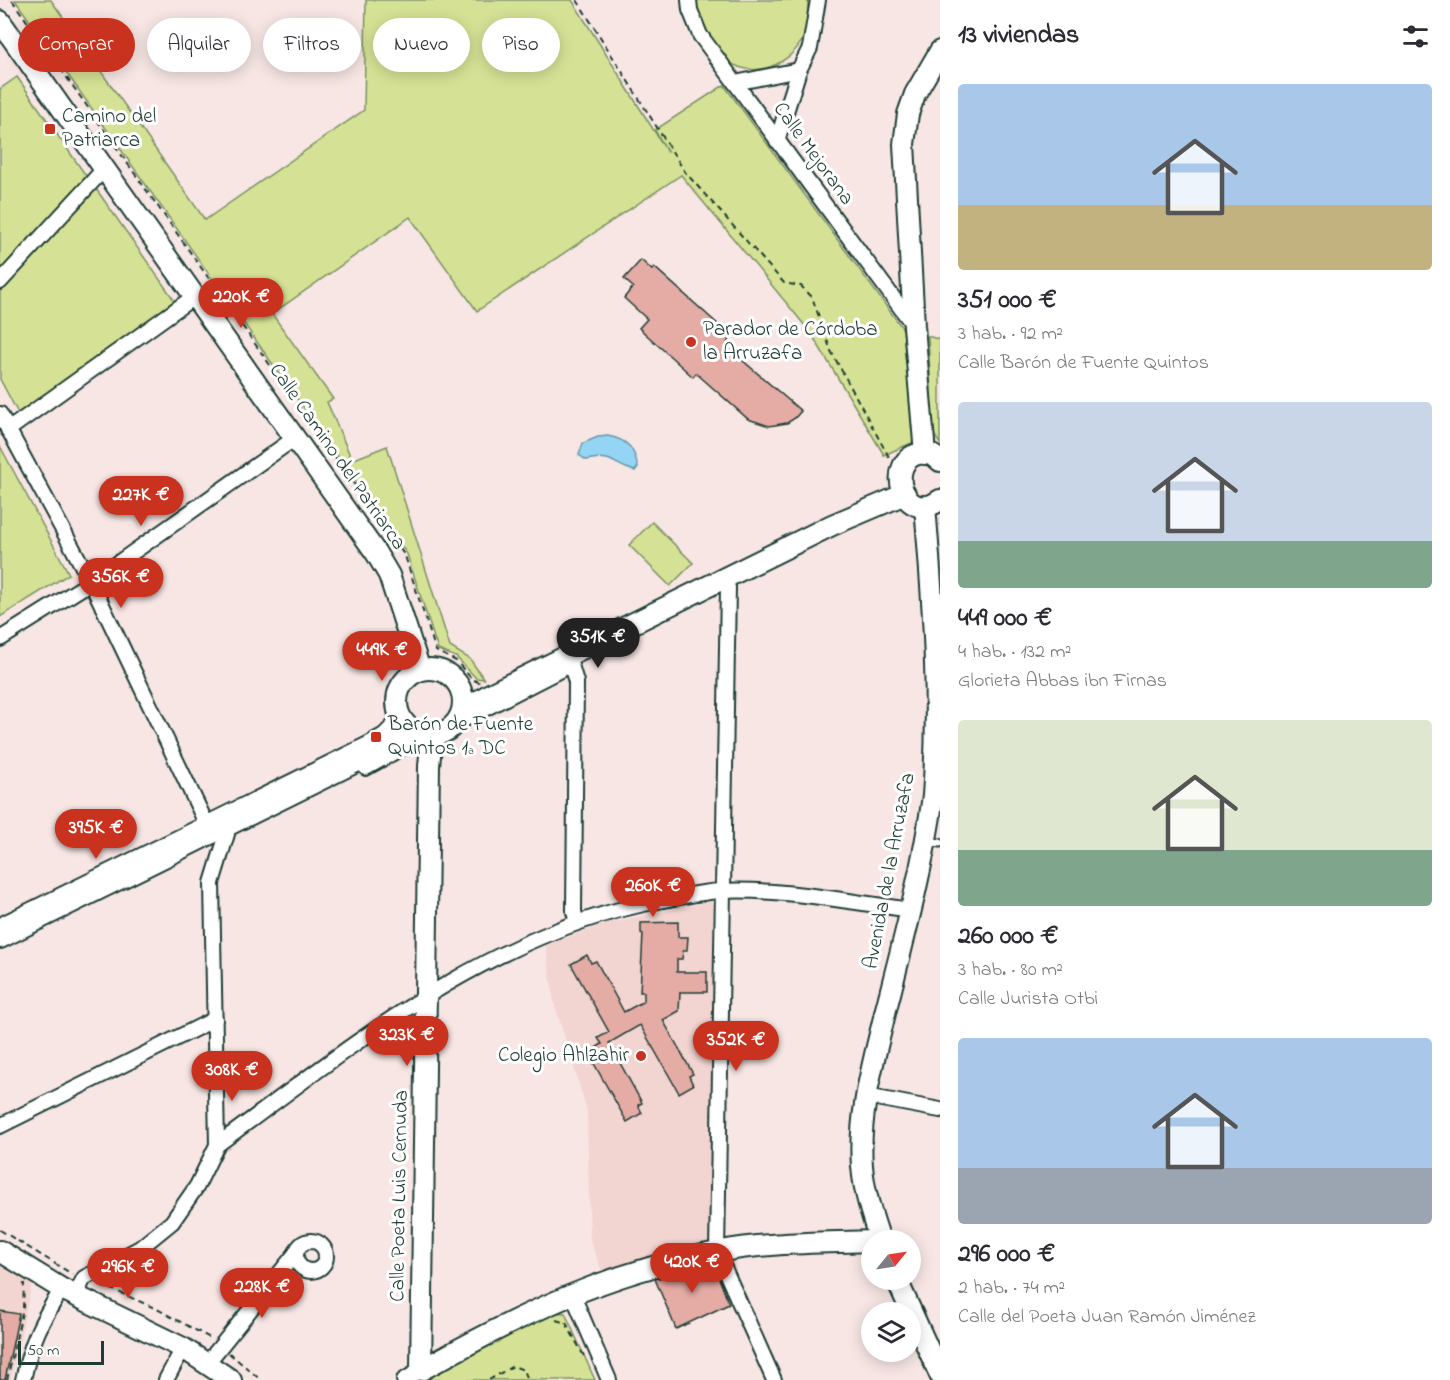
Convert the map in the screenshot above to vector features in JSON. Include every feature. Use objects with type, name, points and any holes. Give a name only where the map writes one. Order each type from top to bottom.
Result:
[{"type":"street","name":"Calle Mejorana","points":[[689,0],[690,10],[700,35],[914,326]]},
{"type":"street","points":[[777,141],[799,70],[810,48],[818,0]]},
{"type":"street","name":"Calle Camino del Patriarca","points":[[0,21],[384,565],[413,669]]},
{"type":"street","points":[[933,503],[914,504],[905,494],[901,481],[903,467],[912,457],[932,457],[914,326],[904,144],[908,114],[915,94],[940,51]]},
{"type":"street","points":[[735,83],[799,70]]},
{"type":"street","points":[[0,282],[104,169]]},
{"type":"street","points":[[8,430],[195,296]]},
{"type":"street","points":[[0,414],[91,582],[206,823]]},
{"type":"street","points":[[0,639],[91,582],[296,438]]},
{"type":"street","points":[[0,925],[384,735],[411,730],[448,730],[459,717],[488,695],[832,525],[905,494]]},
{"type":"street","name":"Avenida de la Arruzafa","points":[[877,1230],[866,1193],[862,1165],[862,1131],[866,1096],[911,910],[932,842],[940,682],[933,503]]},
{"type":"street","points":[[459,717],[570,665],[826,538],[832,525]]},
{"type":"street","points":[[728,587],[717,1251],[774,1380]]},
{"type":"street","points":[[570,665],[576,682],[574,912],[577,922]]},
{"type":"street","points":[[413,669],[437,669],[447,673],[461,690],[488,695]]},
{"type":"street","name":"Calle Poeta Luis Cernuda","points":[[413,669],[400,687],[398,708],[429,766],[427,994],[413,1375]]},
{"type":"street","points":[[459,717],[461,690]]},
{"type":"street","points":[[0,947],[227,834],[411,730]]},
{"type":"street","points":[[0,938],[374,753],[411,730]]},
{"type":"street","points":[[23,1380],[29,1348],[37,1328],[74,1288],[140,1248],[172,1221],[197,1186],[217,1145],[212,882],[227,834]]},
{"type":"street","points":[[217,1145],[427,994],[512,948],[577,922],[650,903],[724,891],[799,895],[911,910]]},
{"type":"street","points":[[0,1126],[215,1019]]},
{"type":"street","points":[[866,1096],[940,1110]]},
{"type":"street","points":[[413,1375],[512,1320],[572,1293],[628,1274],[717,1251],[785,1244],[861,1241]]},
{"type":"street","points":[[0,1251],[74,1288],[183,1348],[208,1362],[231,1380]]},
{"type":"street","points":[[208,1362],[296,1253]]},
{"type":"street","points":[[901,1290],[940,1376]]},
{"type":"street","points":[[572,1293],[609,1380]]},
{"type":"street","points":[[166,1380],[183,1348]]},
{"type":"path","points":[[12,0],[405,556],[436,651],[463,667],[472,679],[482,683],[488,695]]},
{"type":"path","points":[[578,0],[685,172],[784,283],[801,286],[812,297],[831,351],[883,444],[890,464]]},
{"type":"path","points":[[411,730],[391,689],[413,669]]},
{"type":"path","points":[[0,1230],[67,1272],[74,1288],[157,1309],[221,1347],[261,1380]]},
{"type":"path","points":[[8,1380],[23,1308],[24,1282]]},
{"type":"path","points":[[552,1320],[559,1319],[566,1323],[589,1366]]},
{"type":"path","points":[[489,1380],[513,1366],[524,1370],[528,1380]]},
{"type":"shaded area","name":"Colegio Ahlzahir","points":[[713,901],[711,1245],[603,1274],[590,1240],[587,1110],[554,1002],[546,945],[605,924]]},
{"type":"shaded area","points":[[0,1263],[32,1282],[11,1380],[0,1380]]},
{"type":"green space","points":[[15,0],[51,0],[64,18],[28,18]]},
{"type":"green space","points":[[366,0],[572,0],[668,153],[655,130],[724,85],[903,329],[916,441],[884,455],[811,333],[681,175],[477,311],[410,217],[272,314],[333,399],[327,402],[352,460],[387,446],[450,647],[470,659],[484,679],[476,678],[456,657],[438,650],[407,554],[66,72],[101,72],[205,220],[364,110]]},
{"type":"green space","points":[[696,0],[808,0],[806,32],[788,57],[777,64],[765,68],[740,67],[728,61],[714,46],[696,5]]},
{"type":"green space","points":[[17,77],[89,180],[0,278],[0,89]]},
{"type":"green space","points":[[94,186],[177,304],[20,417],[0,379],[0,287]]},
{"type":"green space","points":[[928,336],[940,340],[940,444],[933,433]]},
{"type":"green space","points":[[0,446],[69,574],[0,617]]},
{"type":"green space","points":[[652,522],[693,563],[670,586],[629,545]]},
{"type":"green space","points":[[550,1312],[565,1313],[595,1380],[418,1380]]},
{"type":"water","points":[[608,436],[621,440],[629,446],[635,455],[638,467],[635,471],[608,459],[586,460],[579,455],[583,443]]},
{"type":"building","name":"Parador de Córdoba la Arruzafa","points":[[641,260],[652,270],[654,267],[721,327],[718,330],[729,339],[726,346],[801,411],[795,418],[787,423],[769,426],[748,419],[696,373],[693,377],[639,328],[647,319],[624,298],[633,287],[624,279]]},
{"type":"building","points":[[678,922],[678,937],[688,937],[687,950],[683,951],[682,959],[677,959],[677,972],[707,972],[707,992],[680,992],[679,1011],[663,1020],[693,1074],[689,1076],[693,1085],[679,1093],[640,1025],[609,1043],[642,1103],[638,1105],[642,1113],[627,1122],[588,1053],[602,1044],[598,1038],[609,1032],[571,964],[587,955],[591,963],[596,961],[624,1012],[644,1001],[644,992],[640,992],[643,934],[641,923]]},
{"type":"building","points":[[713,1263],[729,1304],[676,1329],[655,1279]]},
{"type":"building","points":[[0,1311],[19,1314],[5,1380],[0,1380]]},
{"type":"place","name":"Camino del Patriarca","points":[[50,129]]},
{"type":"place","name":"Parador de Córdoba la Arruzafa","points":[[691,342]]},
{"type":"place","name":"Barón de Fuente Quintos 1ª DC","points":[[376,737]]},
{"type":"place","name":"Colegio Ahlzahir","points":[[641,1056]]}]
